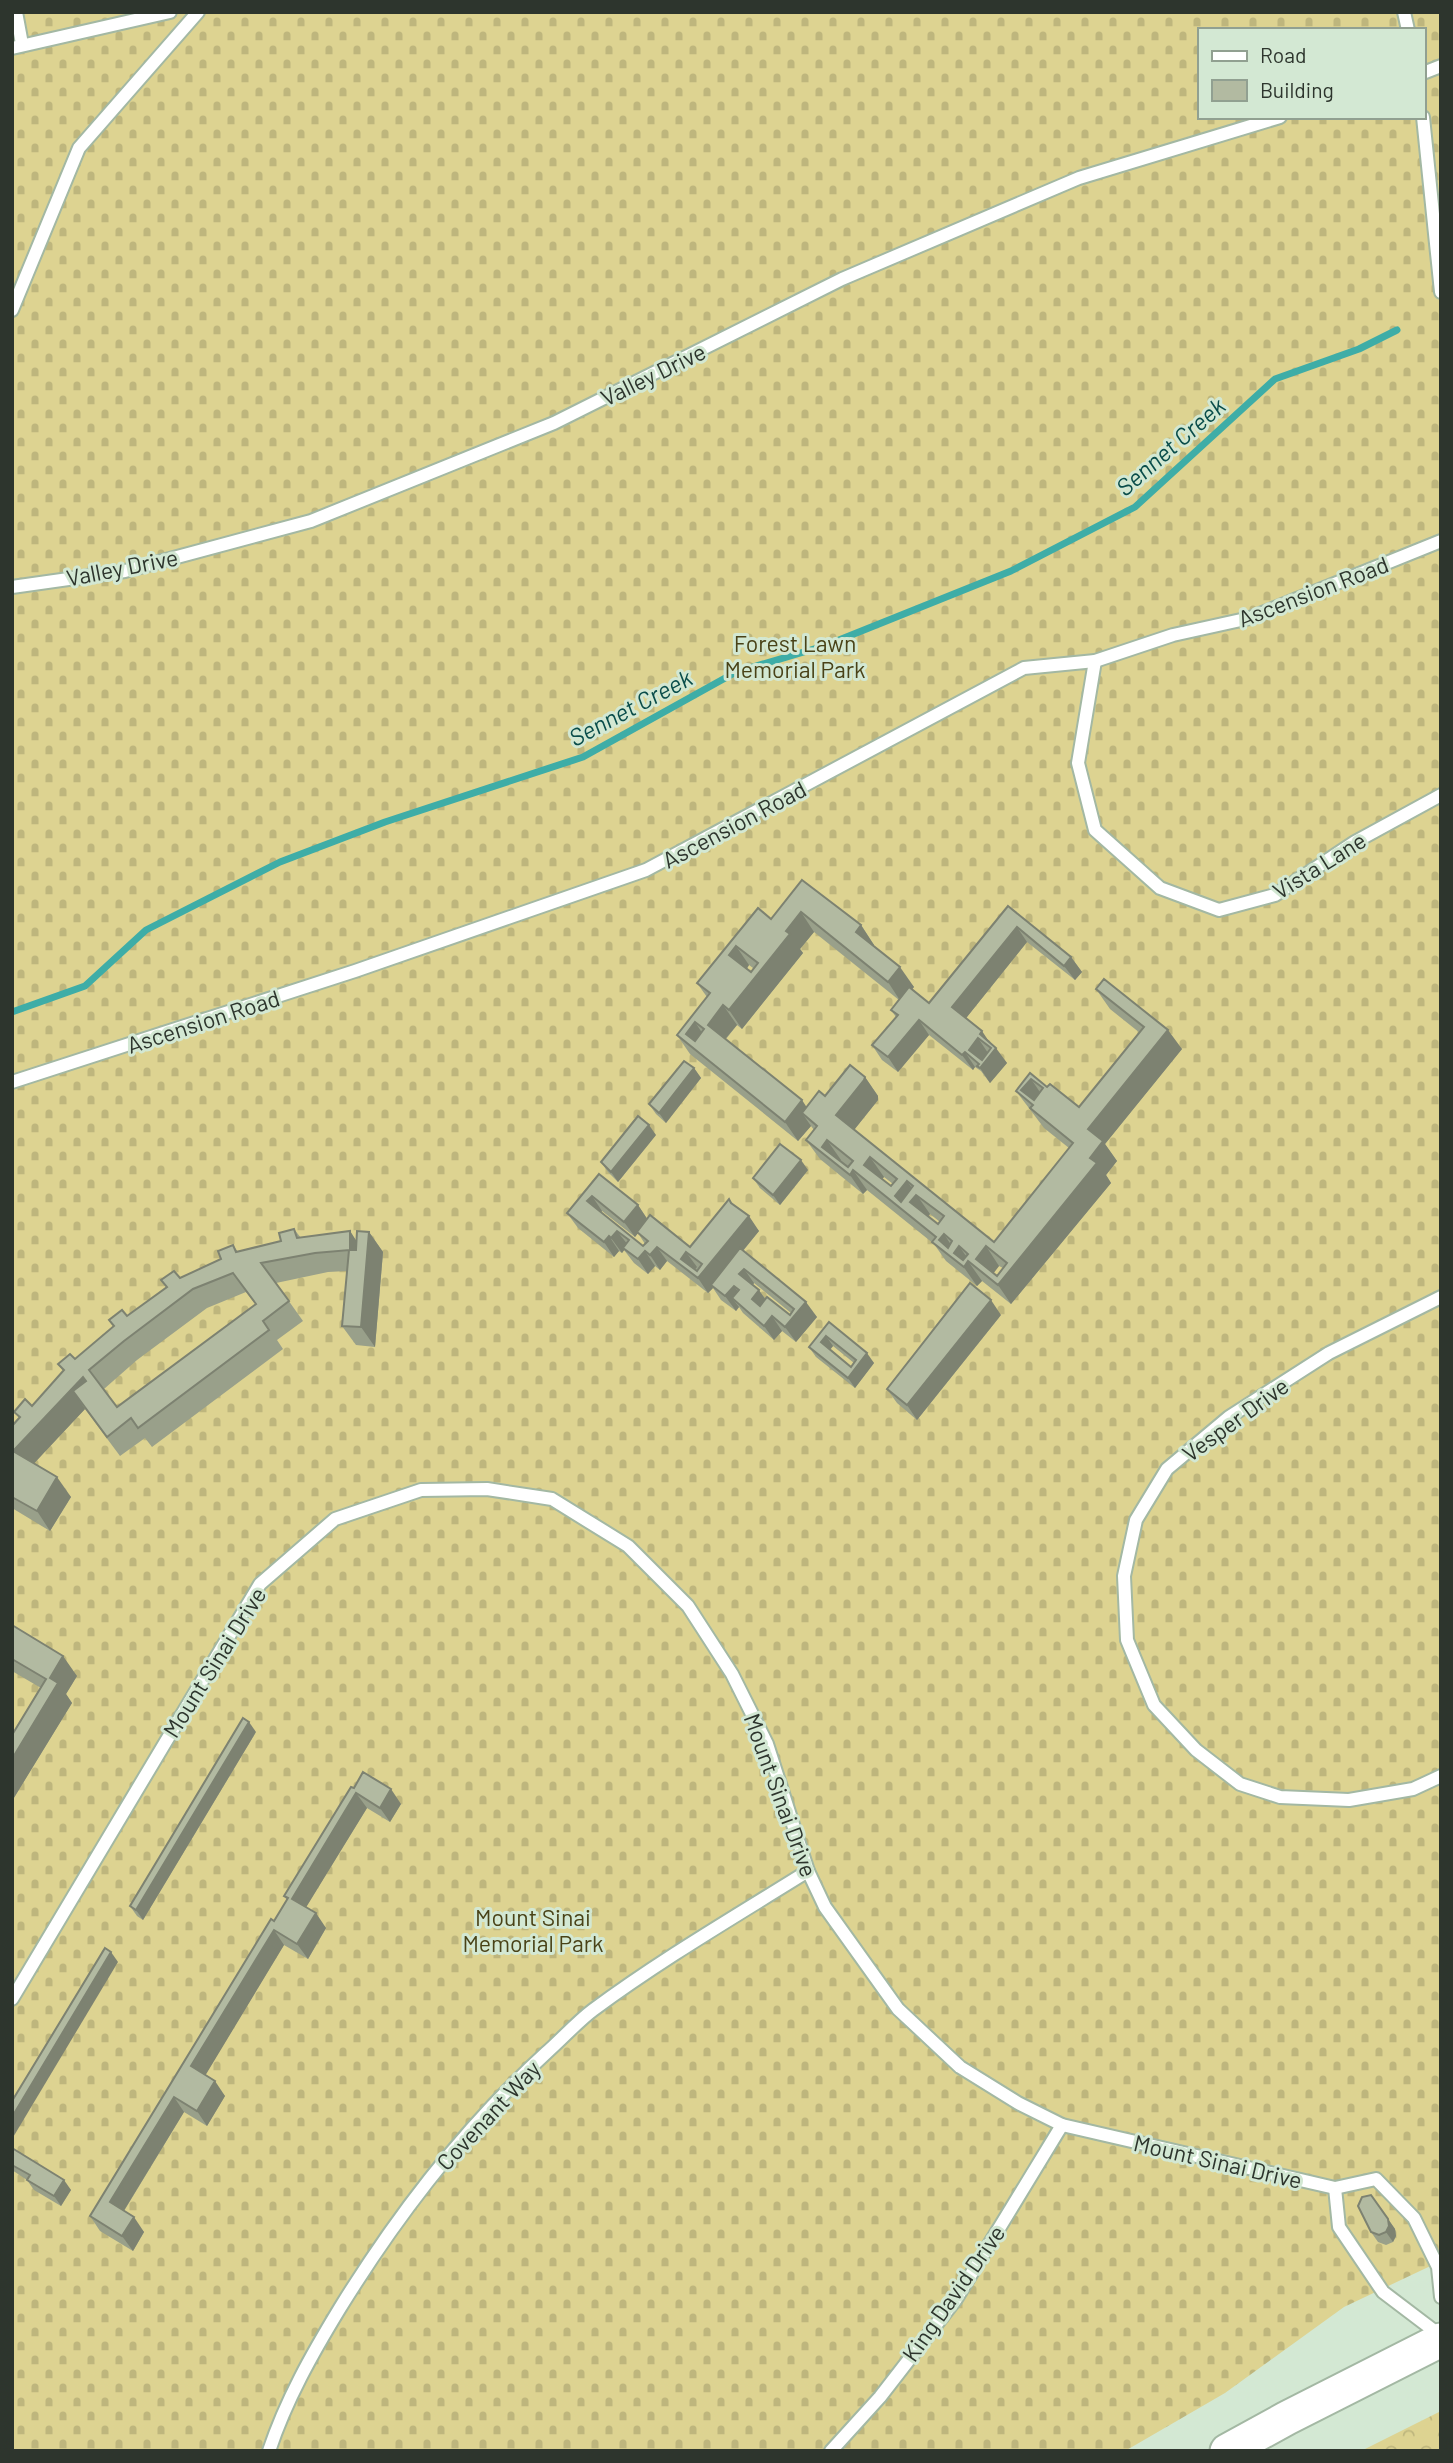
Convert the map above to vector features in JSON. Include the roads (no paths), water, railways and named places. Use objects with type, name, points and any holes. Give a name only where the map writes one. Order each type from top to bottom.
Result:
[{"type":"street","points":[[1227,2451],[1441,2338]]},
{"type":"lane","points":[[16,12],[17,46],[170,12]]},
{"type":"lane","points":[[12,310],[79,148],[198,12]]},
{"type":"lane","name":"Valley Drive","points":[[12,587],[125,571],[312,521],[554,423],[842,279],[1079,178],[1273,119]]},
{"type":"lane","points":[[1423,119],[1441,292]]},
{"type":"lane","name":"Ascension Road","points":[[12,1082],[355,971],[646,870],[1024,668],[1095,661],[1173,635],[1250,618],[1441,541]]},
{"type":"lane","name":"Vista Lane","points":[[1095,661],[1078,763],[1095,830],[1160,888],[1219,911],[1275,895],[1355,842],[1441,794]]},
{"type":"lane","name":"Vesper Drive","points":[[1441,1297],[1329,1353],[1229,1418],[1167,1469],[1136,1520],[1124,1576],[1127,1640],[1154,1705],[1196,1750],[1240,1784],[1280,1797],[1349,1800],[1413,1789],[1441,1776]]},
{"type":"lane","name":"Mount Sinai Drive","points":[[12,1999],[260,1584],[335,1519],[421,1490],[486,1489],[552,1499],[628,1546],[688,1606],[732,1674],[767,1744],[807,1871],[825,1907],[898,2009],[960,2067],[1018,2103],[1062,2125],[1335,2188],[1376,2179],[1414,2218],[1438,2267],[1441,2297]]},
{"type":"lane","name":"Covenant Way","points":[[269,2451],[279,2422],[310,2358],[365,2267],[423,2185],[505,2090],[592,2011],[700,1938],[807,1871]]},
{"type":"lane","name":"King David Drive","points":[[831,2451],[880,2397],[956,2299],[1062,2125]]},
{"type":"lane","name":"Mount Sinai Drive","points":[[1335,2188],[1339,2227],[1383,2291],[1441,2338]]},
{"type":"waterway","name":"Sennet Creek","points":[[12,1012],[85,986],[146,930],[280,862],[385,822],[583,757],[736,672],[824,646],[1011,571],[1135,507],[1275,379],[1359,349],[1397,330]]},
{"type":"park label","name":"Forest Lawn Memorial Park","points":[[795,656]]},
{"type":"park label","name":"Mount Sinai Memorial Park","points":[[533,1930]]}]
